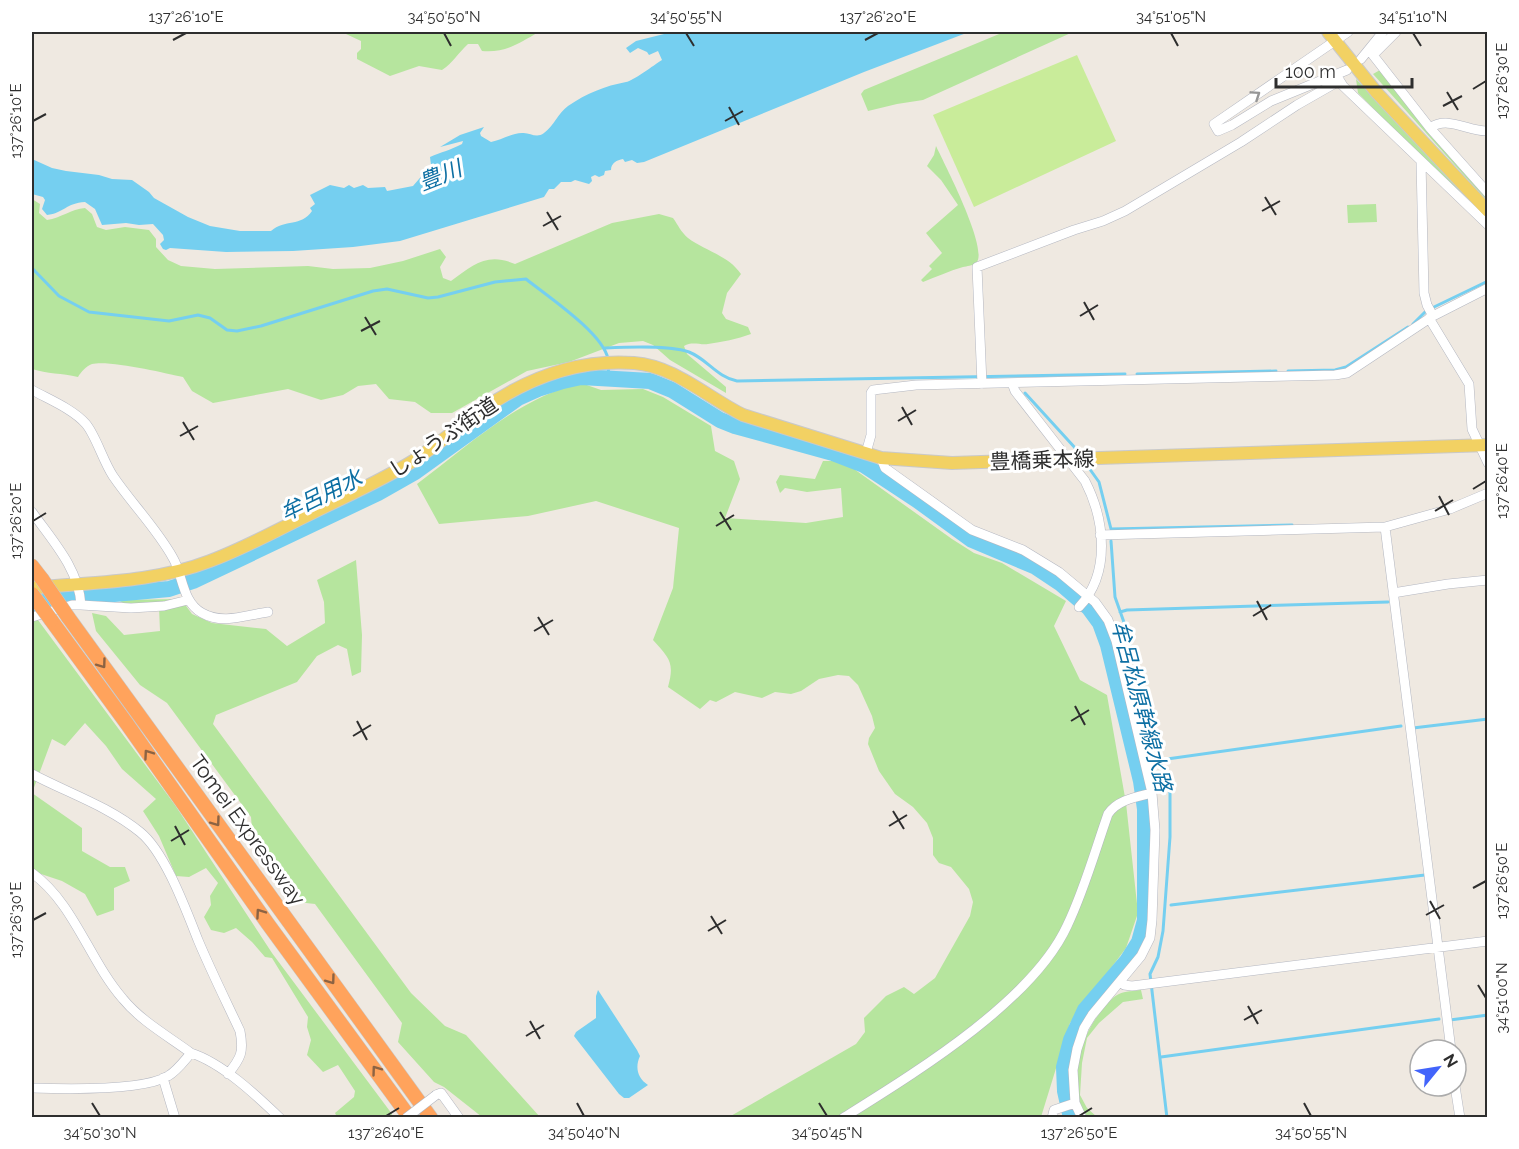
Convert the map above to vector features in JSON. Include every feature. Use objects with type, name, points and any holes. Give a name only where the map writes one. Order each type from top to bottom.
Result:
[{"type":"highway","name":"Tomei Expressway","points":[[32,566],[37,584],[68,616],[431,1118]]},
{"type":"highway","name":"Tomei Expressway","points":[[32,594],[134,733],[408,1118]]},
{"type":"main road","points":[[1331,36],[1377,93],[1488,211]]},
{"type":"main road","name":"豊橋乗本線","points":[[617,362],[655,366],[675,375],[724,406],[743,415],[881,458],[952,463],[1483,445]]},
{"type":"main road","name":"しょうぶ街道","points":[[37,584],[80,595],[153,577],[181,575],[384,477],[413,460],[506,394],[530,381],[554,373],[617,362]]},
{"type":"street","points":[[1338,78],[1271,101],[1218,131],[1214,124],[1331,36],[1348,32]]},
{"type":"street","points":[[1372,52],[1383,32]]},
{"type":"street","points":[[1361,59],[1396,32]]},
{"type":"street","points":[[1372,52],[1430,128],[1488,193]]},
{"type":"street","points":[[982,383],[977,267],[1125,211],[1241,142],[1347,70]]},
{"type":"street","points":[[1338,78],[1421,162],[1488,225]]},
{"type":"street","points":[[1430,128],[1435,125],[1461,124],[1474,130],[1488,131]]},
{"type":"street","points":[[1421,162],[1424,292],[1431,317],[1469,384],[1472,429],[1483,445],[1488,464]]},
{"type":"street","points":[[866,453],[871,435],[871,393],[873,390],[916,385],[1335,375],[1347,373],[1431,317],[1488,288]]},
{"type":"street","points":[[1012,383],[1015,391],[1085,481],[1092,494],[1100,535],[1099,571],[1087,597],[1079,607]]},
{"type":"street","points":[[32,390],[86,423],[110,471],[172,556],[181,575],[187,597],[203,614],[220,619],[237,619],[268,612]]},
{"type":"street","points":[[881,458],[885,468],[960,523],[1039,559],[1087,597],[1108,620],[1116,641],[1150,794],[1155,830],[1150,938],[1141,956],[1084,1028],[1073,1070],[1073,1104],[1082,1118]]},
{"type":"street","points":[[1100,535],[1385,528],[1450,509],[1488,493]]},
{"type":"street","points":[[32,512],[68,562],[80,595]]},
{"type":"street","points":[[1385,528],[1449,1038]]},
{"type":"street","points":[[1393,592],[1488,580]]},
{"type":"street","points":[[80,595],[131,608],[164,606],[187,597]]},
{"type":"street","points":[[32,617],[72,605],[80,595]]},
{"type":"street","points":[[32,774],[84,798],[138,831],[154,848],[184,904],[240,1031],[241,1057],[228,1074]]},
{"type":"street","points":[[843,1118],[975,1029],[1030,978],[1067,926],[1108,814],[1113,807],[1136,796],[1150,794]]},
{"type":"street","points":[[32,873],[63,906],[96,962],[136,1013],[191,1053],[206,1059],[228,1074],[280,1118]]},
{"type":"street","points":[[1120,982],[1124,986],[1132,987],[1488,941]]},
{"type":"street","points":[[32,1088],[77,1089],[127,1085],[163,1078],[176,1070],[191,1053]]},
{"type":"street","points":[[163,1078],[175,1118]]},
{"type":"street","points":[[408,1118],[441,1093],[459,1118]]},
{"type":"street","points":[[1457,1098],[1460,1118]]},
{"type":"street","points":[[1052,1118],[1054,1110],[1073,1104]]},
{"type":"shaded area","points":[[612,368],[644,371],[657,379],[642,378],[642,386],[598,386],[588,382],[590,375]]},
{"type":"green space","points":[[347,32],[539,32],[512,46],[498,50],[482,51],[478,44],[468,44],[442,70],[419,66],[390,76],[357,59],[361,41],[346,34]]},
{"type":"green space","points":[[1004,32],[1073,32],[923,100],[868,111],[861,94],[864,90]]},
{"type":"green space","points":[[1077,55],[1116,141],[974,207],[933,115]]},
{"type":"green space","points":[[1380,70],[1487,197],[1487,201],[1373,74]]},
{"type":"green space","points":[[1356,79],[1487,219],[1358,93]]},
{"type":"green space","points":[[936,146],[972,225],[979,255],[974,264],[923,282],[921,280],[932,269],[929,266],[942,253],[926,233],[958,205],[941,180],[927,166],[934,155]]},
{"type":"green space","points":[[32,199],[40,204],[39,213],[47,220],[85,208],[92,214],[97,227],[106,230],[125,227],[149,230],[156,239],[156,247],[168,260],[181,266],[215,269],[308,266],[333,269],[370,268],[403,261],[440,249],[446,257],[440,267],[443,278],[451,281],[481,262],[496,259],[515,264],[612,223],[659,214],[673,218],[688,238],[730,262],[741,274],[727,293],[722,313],[726,319],[748,327],[751,334],[719,342],[684,346],[687,354],[726,387],[726,393],[670,360],[653,345],[643,341],[619,343],[569,362],[527,371],[452,413],[431,413],[415,402],[389,399],[376,384],[358,386],[343,395],[321,400],[288,389],[213,403],[192,391],[183,377],[137,368],[100,363],[88,366],[78,377],[43,372],[32,369]]},
{"type":"green space","points":[[1376,204],[1377,222],[1348,223],[1347,205]]},
{"type":"green space","points":[[581,383],[601,390],[643,389],[663,397],[711,426],[715,451],[734,461],[740,479],[725,518],[806,523],[843,517],[841,488],[807,492],[785,488],[780,493],[776,482],[780,475],[815,479],[823,461],[834,461],[854,469],[974,553],[1002,563],[1066,601],[1054,626],[1080,680],[1107,695],[1126,803],[1138,913],[1126,948],[1070,1023],[1041,1117],[729,1117],[856,1044],[865,1032],[864,1018],[886,996],[904,987],[914,994],[935,978],[970,916],[973,902],[969,889],[951,867],[939,863],[933,855],[933,838],[927,823],[913,807],[895,794],[879,771],[868,744],[875,728],[872,716],[858,685],[849,676],[838,675],[819,679],[801,691],[791,694],[775,692],[762,698],[735,692],[716,702],[710,700],[700,709],[668,687],[671,666],[663,651],[653,640],[673,588],[679,528],[596,501],[528,516],[439,524],[417,484],[494,425],[515,412],[558,390]]},
{"type":"green space","points":[[356,560],[362,635],[361,672],[352,676],[347,649],[338,645],[317,656],[297,682],[216,715],[213,724],[411,993],[445,1026],[466,1035],[540,1117],[482,1117],[444,1087],[434,1082],[398,1042],[402,1023],[315,904],[297,902],[253,843],[251,817],[167,703],[140,685],[96,631],[92,613],[106,616],[124,635],[160,631],[159,607],[127,605],[118,600],[181,599],[192,614],[212,623],[266,629],[287,646],[325,623],[324,602],[317,580]]},
{"type":"green space","points":[[32,612],[175,805],[272,953],[392,1114],[391,1117],[337,1117],[335,1113],[354,1097],[355,1091],[338,1065],[323,1072],[307,1055],[311,1040],[307,1027],[308,1017],[272,958],[265,957],[236,928],[224,933],[211,930],[204,917],[211,905],[210,896],[218,883],[206,868],[189,877],[176,876],[159,836],[143,811],[156,799],[122,769],[106,746],[85,723],[65,746],[52,739],[32,793]]},
{"type":"green space","points":[[32,793],[82,828],[82,851],[110,867],[125,867],[130,881],[114,888],[114,910],[97,916],[85,894],[62,881],[32,871]]},
{"type":"green space","points":[[1141,990],[1143,999],[1123,1002],[1099,1023],[1087,1038],[1082,1063],[1080,1095],[1087,1108],[1097,1117],[1086,1117],[1080,1104],[1076,1076],[1081,1048],[1087,1034],[1109,1001],[1124,992]]},
{"type":"water","name":"豊川","points":[[672,32],[969,32],[864,72],[644,162],[619,160],[613,164],[611,170],[605,171],[604,175],[591,177],[592,181],[589,184],[575,180],[561,182],[554,189],[549,189],[544,197],[400,241],[293,251],[226,252],[170,248],[166,250],[160,244],[164,240],[163,235],[153,224],[102,225],[95,209],[85,202],[73,204],[47,215],[42,209],[45,200],[43,197],[32,194],[32,159],[52,168],[66,171],[132,180],[154,198],[210,226],[240,231],[271,231],[276,227],[308,216],[312,211],[310,208],[315,204],[310,195],[330,185],[344,188],[349,185],[354,188],[363,185],[368,188],[385,187],[387,191],[413,186],[431,165],[430,157],[462,144],[463,141],[440,147],[460,135],[484,127],[480,133],[481,136],[491,142],[518,133],[541,135],[575,101],[596,91],[629,81],[662,60],[658,51],[649,55],[638,48],[630,53],[626,48],[636,41]]},
{"type":"water","points":[[598,990],[640,1056],[638,1072],[641,1079],[648,1085],[629,1098],[624,1098],[619,1094],[574,1036],[576,1032],[596,1018]]},
{"type":"waterway","points":[[32,268],[59,296],[89,312],[169,321],[198,315],[210,318],[227,330],[237,331],[261,326],[373,291],[387,289],[428,298],[495,282],[526,279],[585,327],[604,349],[608,359]]},
{"type":"waterway","points":[[1434,307],[1488,281]]},
{"type":"waterway","points":[[1413,324],[1425,312]]},
{"type":"waterway","points":[[1288,371],[1335,370],[1346,367],[1408,327]]},
{"type":"waterway","points":[[605,348],[648,347],[681,350],[695,355],[724,376],[737,381],[1125,374]]},
{"type":"waterway","points":[[608,365],[609,379]]},
{"type":"waterway","points":[[1137,374],[1276,371]]},
{"type":"waterway","name":"牟呂松原幹線水路","points":[[32,604],[70,598],[169,589],[193,581],[378,493],[415,472],[518,398],[538,389],[581,377],[650,381],[672,390],[720,420],[735,426],[833,453],[864,465],[972,540],[1036,567],[1060,583],[1089,608],[1100,623],[1108,645],[1141,781],[1145,809],[1145,920],[1139,942],[1127,961],[1085,1010],[1071,1040],[1064,1067],[1065,1091],[1071,1118]]},
{"type":"waterway","points":[[1025,393],[1077,450]]},
{"type":"waterway","points":[[1089,468],[1099,482],[1111,529]]},
{"type":"waterway","points":[[1111,529],[1292,525]]},
{"type":"waterway","points":[[1111,541],[1115,597],[1126,628],[1170,793],[1170,837],[1163,931],[1158,957],[1150,974],[1167,1118]]},
{"type":"waterway","points":[[1120,612],[1388,602]]},
{"type":"waterway","points":[[1413,728],[1488,719]]},
{"type":"waterway","points":[[1160,760],[1401,726]]},
{"type":"waterway","points":[[1171,905],[1425,875]]},
{"type":"waterway","points":[[1450,1020],[1488,1015]]},
{"type":"waterway","points":[[1161,1057],[1439,1019]]},
{"type":"water label","name":"牟呂用水","points":[[321,495]]}]
